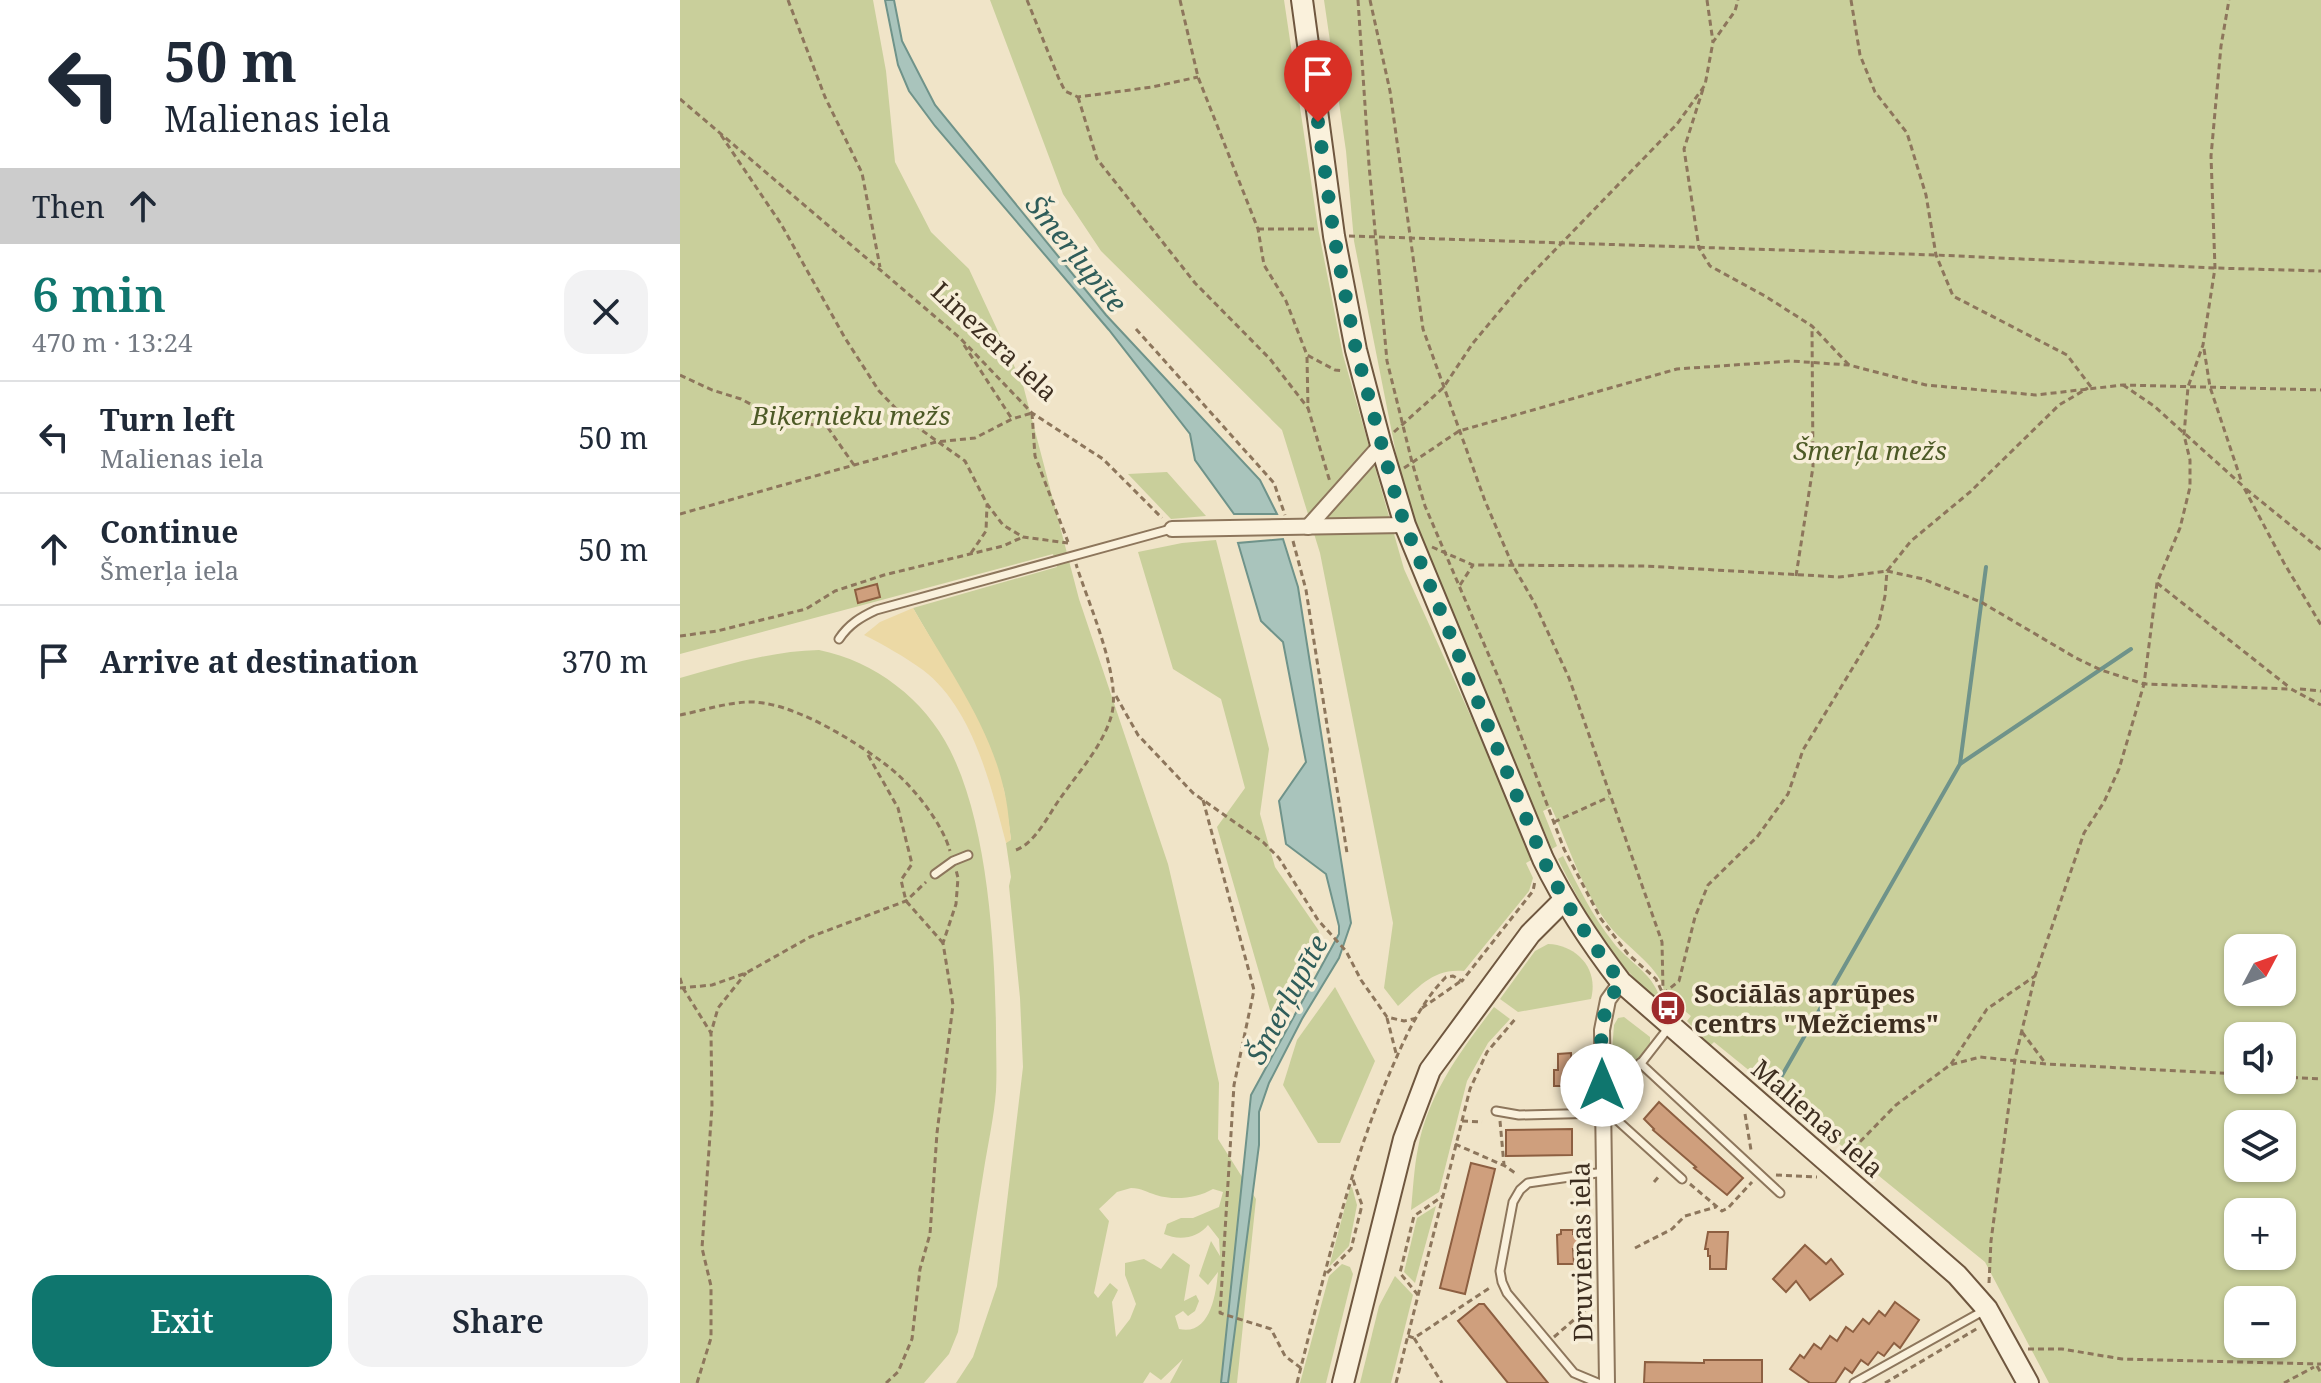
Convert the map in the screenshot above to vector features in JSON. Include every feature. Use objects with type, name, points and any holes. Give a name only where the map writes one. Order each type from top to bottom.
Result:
[{"type":"street","name":"Malienas iela","points":[[1302,0],[1334,236],[1361,372],[1381,445],[1405,525],[1563,901],[1590,943],[1621,982],[1830,1172],[1941,1259],[2013,1355],[2028,1383]]},
{"type":"street","points":[[1308,527],[1381,445]]},
{"type":"street","points":[[1172,529],[1405,525]]},
{"type":"street","points":[[1343,1383],[1404,1139],[1430,1070],[1530,934],[1563,901]]},
{"type":"street","name":"Druvienas iela","points":[[1607,1383],[1603,1021],[1608,1000],[1621,982]]},
{"type":"lane","points":[[839,639],[857,619],[876,610],[1172,529]]},
{"type":"lane","points":[[935,874],[968,855]]},
{"type":"lane","points":[[1603,1113],[1671,1026]]},
{"type":"lane","points":[[1640,1063],[1780,1193]]},
{"type":"lane","points":[[1496,1111],[1519,1115],[1603,1113],[1618,1121],[1682,1179]]},
{"type":"lane","points":[[1598,1383],[1574,1373],[1507,1293],[1500,1271],[1513,1202],[1520,1190],[1528,1183],[1604,1172]]},
{"type":"lane","points":[[1854,1383],[1962,1325],[1983,1318]]},
{"type":"path","points":[[788,0],[825,97],[862,173],[880,270]]},
{"type":"path","points":[[1027,0],[1065,91],[1078,97],[1198,77]]},
{"type":"path","points":[[1180,0],[1198,77],[1258,229],[1264,265],[1286,301],[1307,355],[1308,408],[1334,497]]},
{"type":"path","points":[[1358,0],[1387,361],[1425,506],[1460,585],[1564,849],[1601,919],[1621,946],[1656,979],[1663,994]]},
{"type":"path","points":[[1370,0],[1390,91],[1423,329],[1459,431],[1512,564],[1534,602],[1569,678],[1662,942],[1663,1004]]},
{"type":"path","points":[[1707,0],[1713,42],[1705,85],[1684,149],[1699,248],[1710,266],[1812,326],[1849,365]]},
{"type":"path","points":[[1713,42],[1735,11],[1738,0]]},
{"type":"path","points":[[1851,0],[1860,55],[1875,92],[1907,133],[1926,195],[1936,255],[1953,296],[2067,355],[2091,387]]},
{"type":"path","points":[[1885,1383],[1983,1318],[2015,1059],[2035,976],[2078,848],[2119,769],[2144,684],[2157,583],[2180,528],[2190,487],[2190,460],[2184,435],[2188,387],[2203,345],[2215,268],[2211,156],[2221,46],[2229,0]]},
{"type":"path","points":[[1381,445],[1443,388],[1473,343],[1523,283],[1677,124],[1705,85]]},
{"type":"path","points":[[1078,97],[1097,159],[1195,283],[1270,359],[1308,408]]},
{"type":"path","name":"Linezera iela","points":[[680,99],[960,338],[1032,413],[1103,459],[1172,529]]},
{"type":"path","points":[[680,514],[936,442],[975,438],[1012,419],[1032,413],[1035,456],[1068,543],[1023,537],[1003,525],[987,504],[965,461],[936,442],[906,419],[879,391],[845,338],[781,224],[717,130]]},
{"type":"path","points":[[1258,229],[1317,229],[1334,236],[1409,239],[1936,255],[2321,271]]},
{"type":"path","points":[[1796,576],[1813,467],[1812,326]]},
{"type":"path","points":[[1136,329],[1274,483],[1290,527],[1306,590],[1347,853]]},
{"type":"path","points":[[960,338],[1012,419]]},
{"type":"path","points":[[2203,345],[2210,387],[2243,486],[2321,625]]},
{"type":"path","points":[[1307,355],[1335,370],[1361,372]]},
{"type":"path","points":[[1398,472],[1459,431],[1677,369],[1813,362],[1849,365],[1926,385],[2036,395],[2123,385],[2321,390]]},
{"type":"path","points":[[680,375],[741,399],[788,424],[826,425],[854,465]]},
{"type":"path","points":[[2123,385],[2154,406],[2243,486],[2321,550]]},
{"type":"path","points":[[1663,994],[1679,981],[1695,917],[1708,885],[1757,837],[1788,794],[1803,750],[1878,626],[1887,571],[1911,541],[1970,492],[2059,405],[2091,387]]},
{"type":"path","points":[[971,553],[986,531],[987,504]]},
{"type":"path","points":[[680,636],[717,631],[806,609],[835,591],[884,575],[1003,546],[1023,537]]},
{"type":"path","points":[[1447,553],[1473,565],[1645,566],[1839,577],[1887,571],[1923,579],[1981,602],[2076,658],[2144,684],[2321,691]]},
{"type":"path","points":[[1073,555],[1115,694],[1138,735],[1203,800],[1271,850],[1333,939],[1346,951],[1361,980],[1387,1017],[1397,1057]]},
{"type":"path","points":[[1460,585],[1473,565]]},
{"type":"path","points":[[2157,583],[2291,689],[2298,690],[2321,705]]},
{"type":"path","points":[[1016,850],[1031,840],[1098,744],[1111,718],[1115,694]]},
{"type":"path","points":[[680,715],[748,702],[798,712],[887,765],[927,807],[945,833],[948,845]]},
{"type":"path","points":[[867,752],[898,808],[912,864],[901,880],[906,901],[943,943]]},
{"type":"path","points":[[1554,822],[1610,796]]},
{"type":"path","points":[[1203,800],[1254,990],[1234,1085],[1220,1313],[1271,1329],[1285,1356],[1301,1368]]},
{"type":"path","points":[[682,988],[712,985],[746,973],[810,937],[906,901],[935,874]]},
{"type":"path","points":[[886,1383],[898,1372],[912,1339],[920,1269],[930,1234],[937,1133],[953,1005],[943,943],[956,904],[958,878]]},
{"type":"path","points":[[697,1383],[711,1338],[711,1286],[702,1248],[712,1107],[711,1033],[718,1008],[746,973]]},
{"type":"path","points":[[1757,1171],[1806,1178],[1830,1172],[1896,1105],[1950,1065],[1987,1009],[2035,976]]},
{"type":"path","points":[[680,978],[682,988],[711,1033]]},
{"type":"path","points":[[1422,1008],[1462,981]]},
{"type":"path","points":[[1387,1017],[1404,1021],[1417,1018]]},
{"type":"path","points":[[1396,1383],[1470,1089],[1487,1052],[1517,1017]]},
{"type":"path","points":[[2022,1032],[2046,1064]]},
{"type":"path","points":[[1950,1065],[1980,1057],[2046,1064],[2224,1073]]},
{"type":"path","points":[[2296,1078],[2321,1079]]},
{"type":"path","points":[[1682,1179],[1722,1211],[1728,1208],[1757,1171],[1745,1110]]},
{"type":"path","points":[[1462,1121],[1482,1122]]},
{"type":"path","points":[[1500,1121],[1505,1166]]},
{"type":"path","points":[[1455,1144],[1515,1173]]},
{"type":"path","points":[[1324,1276],[1351,1249],[1362,1205],[1352,1175]]},
{"type":"path","points":[[1418,1295],[1400,1273],[1414,1216],[1443,1196]]},
{"type":"path","points":[[1635,1248],[1672,1229],[1685,1216],[1718,1207]]},
{"type":"path","points":[[1414,1338],[1491,1287]]},
{"type":"path","points":[[1548,1342],[1605,1294]]},
{"type":"path","points":[[1408,1336],[1414,1338],[1442,1383]]},
{"type":"path","points":[[2013,1355],[2030,1348],[2062,1349],[2122,1359],[2320,1365]]},
{"type":"path","points":[[2320,1365],[2321,1373]]},
{"type":"path","points":[[2284,1383],[2320,1365]]},
{"type":"green space","name":"Biķernieku mežs","points":[[680,0],[873,0],[886,71],[895,162],[931,232],[969,269],[1023,385],[1079,599],[1168,864],[1219,1083],[1218,1139],[1256,1199],[1237,1383],[1170,1383],[1183,1359],[1161,1380],[1150,1372],[1143,1383],[956,1383],[973,1357],[997,1286],[1023,1067],[1020,998],[1006,843],[1011,839],[1004,790],[975,715],[913,608],[1057,567],[1053,554],[680,654]],"holes":[[[1131,1188],[1171,1198],[1193,1196],[1213,1189],[1223,1192],[1219,1207],[1167,1224],[1164,1234],[1188,1237],[1208,1225],[1219,1239],[1220,1256],[1211,1241],[1199,1276],[1208,1285],[1218,1272],[1213,1302],[1198,1326],[1189,1330],[1179,1329],[1175,1316],[1183,1311],[1188,1316],[1195,1311],[1199,1301],[1196,1295],[1184,1301],[1190,1265],[1173,1253],[1161,1269],[1144,1259],[1125,1263],[1125,1275],[1136,1304],[1130,1319],[1116,1337],[1112,1302],[1118,1290],[1110,1283],[1098,1298],[1094,1293],[1109,1221],[1099,1209],[1117,1192]]]},
{"type":"green space","points":[[990,0],[1284,0],[1318,228],[1343,355],[1404,569],[1535,858],[1526,863],[1533,878],[1529,891],[1464,971],[1435,976],[1398,1006],[1384,988],[1393,923],[1320,553],[1282,430],[1101,251],[1063,194]]},
{"type":"green space","name":"Šmerļa mežs","points":[[1324,0],[2321,0],[2321,1383],[2049,1383],[1985,1262],[1714,1042],[1710,1046],[1687,1021],[1691,1016],[1674,1002],[1670,1006],[1654,971],[1614,931],[1599,911],[1551,807],[1543,811],[1557,846],[1552,849],[1409,519],[1354,241],[1346,151]]},
{"type":"green space","points":[[1167,472],[1206,516],[1171,519],[1128,474]]},
{"type":"green space","points":[[1216,540],[1269,749],[1260,814],[1275,867],[1319,931],[1315,951],[1272,1017],[1217,827],[1245,788],[1221,699],[1173,669],[1138,552]]},
{"type":"green space","points":[[819,650],[840,655],[878,673],[896,685],[927,715],[950,750],[963,780],[981,850],[994,962],[996,1091],[958,1332],[949,1354],[924,1383],[680,1383],[680,678],[766,656]]},
{"type":"green space","points":[[1563,856],[1598,922],[1619,949],[1651,981],[1660,998],[1658,1001],[1600,935],[1558,859]]},
{"type":"green space","points":[[1548,944],[1568,949],[1583,961],[1592,978],[1591,999],[1518,1012],[1500,999],[1535,951]]},
{"type":"green space","points":[[1335,987],[1375,1061],[1340,1143],[1318,1143],[1283,1085],[1297,1040]]},
{"type":"green space","points":[[1494,1007],[1510,1019],[1488,1043],[1467,1081],[1439,1192],[1411,1210],[1418,1148],[1430,1109],[1459,1056]]},
{"type":"green space","points":[[1624,1017],[1650,1037],[1650,1043],[1616,1089],[1609,1090],[1614,1025],[1618,1018]]},
{"type":"green space","points":[[1350,1188],[1357,1205],[1349,1246],[1329,1267]]},
{"type":"green space","points":[[1436,1206],[1415,1283],[1404,1272],[1417,1218]]},
{"type":"green space","points":[[1342,1264],[1350,1267],[1353,1274],[1326,1383],[1300,1383],[1329,1276]]},
{"type":"green space","points":[[1395,1276],[1413,1295],[1391,1383],[1360,1383],[1379,1306]]},
{"type":"sand","points":[[913,608],[966,696],[989,742],[1006,802],[1011,840],[1006,843],[978,749],[955,705],[923,670],[864,635],[880,622]]},
{"type":"water","points":[[885,0],[894,0],[902,41],[935,105],[1106,315],[1260,480],[1277,514],[1234,514],[1195,460],[1190,434],[1109,330],[935,126],[909,91],[898,65]]},
{"type":"water","points":[[1283,539],[1298,587],[1351,923],[1339,958],[1302,1019],[1269,1083],[1259,1112],[1259,1145],[1228,1383],[1221,1383],[1251,1095],[1339,934],[1326,874],[1286,844],[1279,801],[1306,762],[1283,642],[1261,621],[1238,543]]},
{"type":"building","points":[[877,584],[880,597],[858,603],[855,590]]},
{"type":"building","points":[[1571,1053],[1576,1086],[1554,1086],[1558,1054]]},
{"type":"building","points":[[1659,1102],[1743,1178],[1727,1195],[1644,1119]]},
{"type":"building","points":[[1572,1129],[1572,1155],[1506,1156],[1506,1130]]},
{"type":"building","points":[[1471,1163],[1495,1169],[1465,1294],[1440,1288]]},
{"type":"building","points":[[1561,1230],[1573,1230],[1573,1234],[1579,1234],[1579,1249],[1573,1249],[1574,1264],[1558,1264],[1557,1235],[1561,1234]]},
{"type":"building","points":[[1708,1232],[1728,1232],[1726,1269],[1710,1269],[1710,1256],[1708,1249],[1705,1249]]},
{"type":"building","points":[[1805,1245],[1826,1264],[1831,1259],[1843,1274],[1810,1300],[1796,1281],[1786,1292],[1773,1279]]},
{"type":"building","points":[[1895,1302],[1919,1320],[1900,1348],[1894,1343],[1884,1356],[1878,1352],[1868,1365],[1861,1360],[1852,1373],[1845,1368],[1835,1383],[1810,1383],[1790,1369],[1800,1355],[1804,1358],[1814,1344],[1821,1349],[1830,1336],[1837,1341],[1846,1327],[1853,1332],[1863,1319],[1869,1324],[1879,1311],[1885,1316]]},
{"type":"building","points":[[1479,1304],[1484,1304],[1548,1383],[1508,1383],[1458,1321]]},
{"type":"building","points":[[1704,1360],[1762,1360],[1762,1383],[1644,1383],[1645,1362],[1704,1363]]},
{"type":"waterway","points":[[1960,764],[1986,567]]},
{"type":"waterway","points":[[1772,1093],[1960,764],[2131,649]]},
{"type":"place","name":"Sociālās aprūpes centrs \"Mežciems\"","points":[[1668,1008]]},
{"type":"route","points":[[1318,122],[1334,236],[1356,350],[1405,525],[1543,859],[1563,901],[1590,943],[1621,982],[1605,1008],[1602,1085]]},
{"type":"water label","name":"Šmerļupīte","points":[[1077,253]]},
{"type":"water label","name":"Šmerļupīte","points":[[1286,999]]}]
